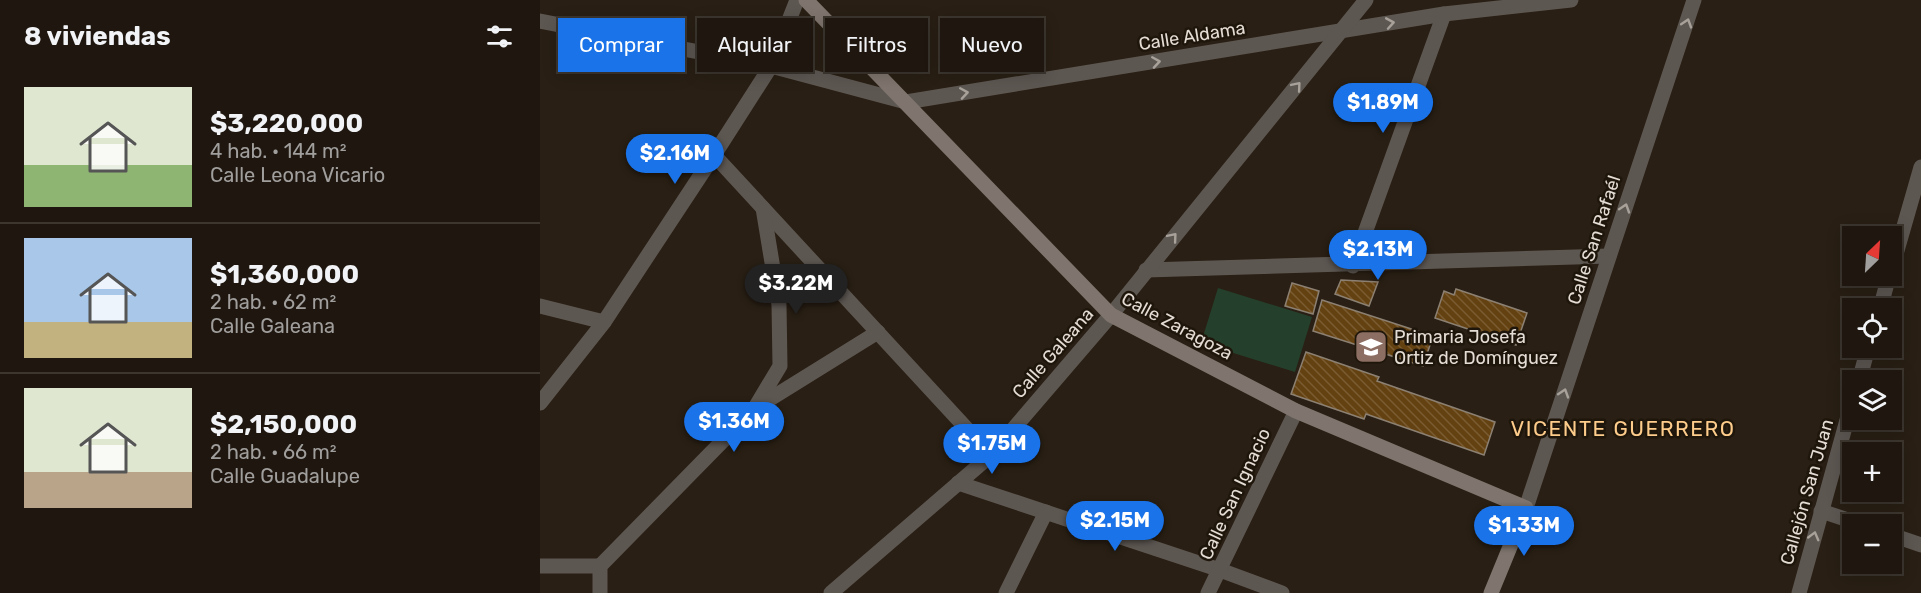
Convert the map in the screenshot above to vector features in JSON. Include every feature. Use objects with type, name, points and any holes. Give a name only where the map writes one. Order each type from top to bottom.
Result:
[{"type":"street","points":[[790,18],[797,0]]},
{"type":"street","name":"Calle Zaragoza","points":[[806,0],[1111,315],[1296,411],[1526,508]]},
{"type":"street","name":"Calle Galeana","points":[[831,593],[991,455],[1111,315],[1366,0]]},
{"type":"street","name":"Calle Aldama","points":[[794,72],[906,102],[1444,14],[1571,0]]},
{"type":"street","name":"Calle San Rafaél","points":[[1491,593],[1526,508],[1694,0]]},
{"type":"street","points":[[1353,266],[1444,14]]},
{"type":"street","name":"Calle Aldama","points":[[540,21],[697,52]]},
{"type":"street","points":[[540,403],[604,322],[767,72]]},
{"type":"street","points":[[714,155],[991,455]]},
{"type":"street","points":[[1902,233],[1921,167]]},
{"type":"street","points":[[600,593],[600,566],[754,409],[780,366],[779,305],[763,208]]},
{"type":"street","points":[[1146,270],[1353,266],[1609,256]]},
{"type":"street","points":[[540,306],[604,322]]},
{"type":"street","points":[[754,409],[878,333]]},
{"type":"street","name":"Calle San Ignacio","points":[[1208,593],[1296,411]]},
{"type":"street","name":"Callejón San Juan","points":[[1799,593],[1844,430]]},
{"type":"street","points":[[958,483],[1220,570],[1282,593]]},
{"type":"street","points":[[1821,511],[1842,518]]},
{"type":"street","points":[[1006,593],[1046,512]]},
{"type":"street","points":[[1902,538],[1921,545]]},
{"type":"street","points":[[540,566],[600,566]]},
{"type":"green space","points":[[1218,288],[1312,317],[1295,372],[1201,343]]},
{"type":"building","name":"Primaria Josefa Ortiz de Domínguez","points":[[1341,280],[1378,282],[1369,306],[1335,294]]},
{"type":"building","points":[[1292,283],[1319,291],[1313,314],[1285,306]]},
{"type":"building","name":"Primaria Josefa Ortiz de Domínguez","points":[[1456,289],[1527,313],[1516,345],[1435,318],[1444,291],[1454,295]]},
{"type":"building","name":"Primaria Josefa Ortiz de Domínguez","points":[[1322,300],[1433,336],[1423,366],[1313,331]]},
{"type":"building","name":"Primaria Josefa Ortiz de Domínguez","points":[[1306,352],[1379,377],[1377,381],[1495,422],[1484,455],[1366,414],[1364,419],[1291,394]]},
{"type":"place","name":"Primaria Josefa Ortiz de Domínguez","points":[[1371,347]]},
{"type":"district","name":"VICENTE GUERRERO","points":[[1623,429]]}]
